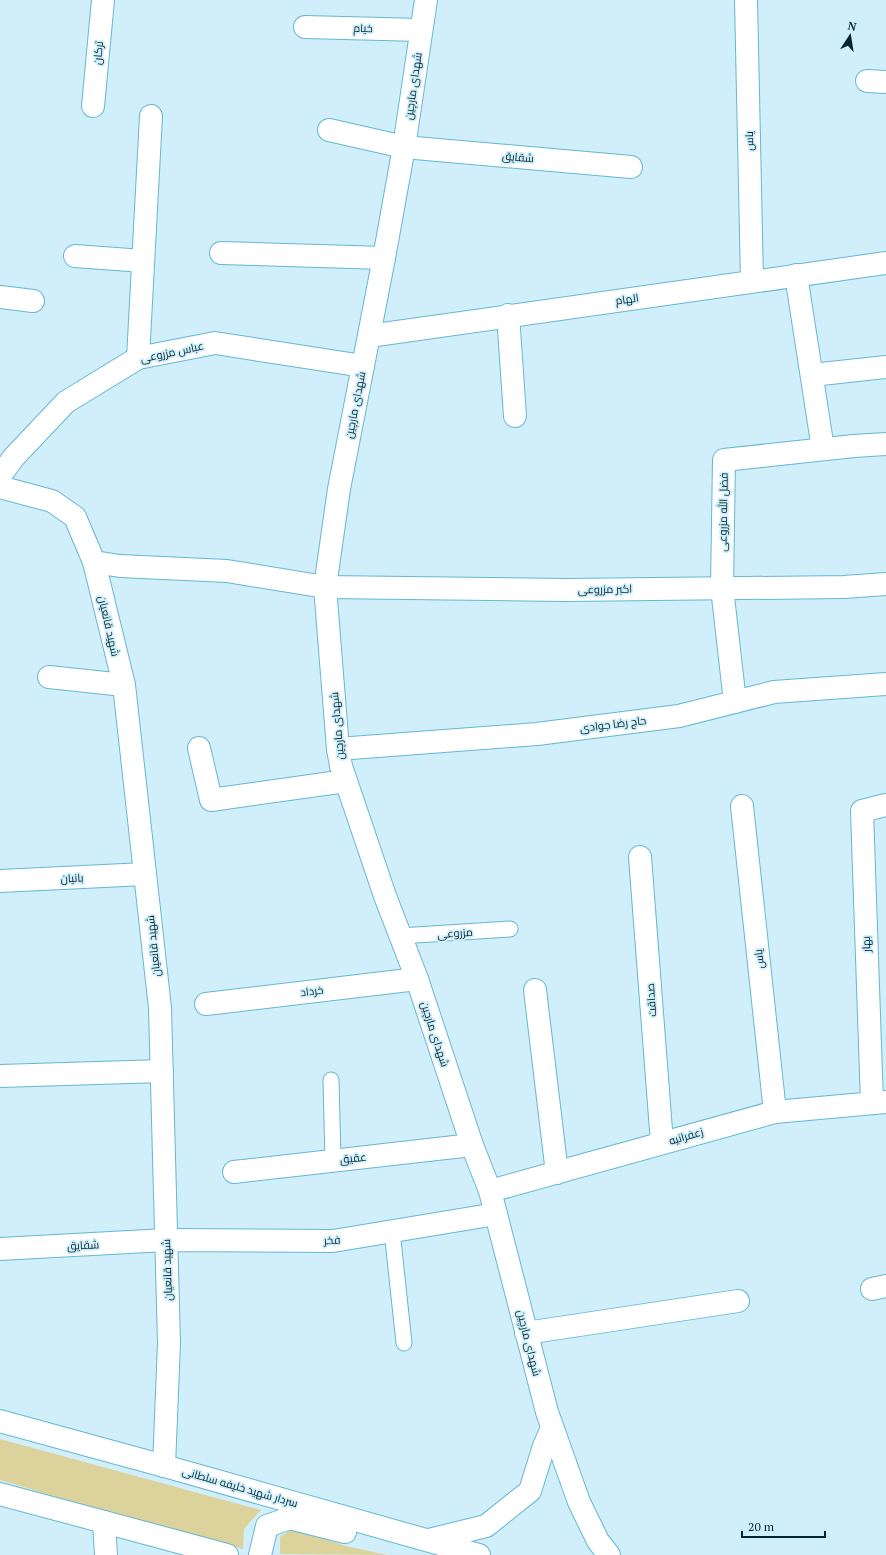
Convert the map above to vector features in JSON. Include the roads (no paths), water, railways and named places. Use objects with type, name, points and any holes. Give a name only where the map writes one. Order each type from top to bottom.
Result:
[{"type":"street","name":"ترکان","points":[[94,106],[103,0]]},
{"type":"street","name":"شهدای مارچین","points":[[426,0],[404,147],[339,490],[325,587],[338,749],[341,766],[385,896],[417,979],[472,1144],[490,1191],[552,1428],[579,1502],[598,1541],[610,1555]]},
{"type":"street","name":"یاس","points":[[746,0],[752,281]]},
{"type":"street","name":"خیام","points":[[305,27],[421,30]]},
{"type":"street","points":[[138,358],[151,116]]},
{"type":"street","name":"شقایق","points":[[329,130],[404,147],[631,167]]},
{"type":"street","points":[[221,253],[384,258]]},
{"type":"street","points":[[75,256],[143,261]]},
{"type":"street","name":"الهام","points":[[369,336],[508,315],[886,263]]},
{"type":"street","points":[[796,275],[823,449]]},
{"type":"street","points":[[0,297],[33,301]]},
{"type":"street","points":[[508,315],[515,416]]},
{"type":"street","name":"عباس مزروعی","points":[[0,476],[14,457],[66,402],[138,358],[215,343],[363,366]]},
{"type":"street","points":[[812,375],[886,366]]},
{"type":"street","name":"فضل الله مزروعی","points":[[735,702],[722,588],[724,460],[823,449],[886,444]]},
{"type":"street","name":"شهید قانعیان","points":[[0,487],[52,501],[75,517],[94,562],[124,685],[160,1008],[169,1343],[164,1466]]},
{"type":"street","name":"اکبر مزروعی","points":[[94,562],[120,566],[227,572],[325,587],[566,590],[844,587],[886,584]]},
{"type":"street","points":[[49,677],[124,685]]},
{"type":"street","name":"حاج رضا جوادی","points":[[338,749],[544,733],[679,716],[774,692],[886,684]]},
{"type":"street","points":[[199,748],[211,800],[346,781]]},
{"type":"street","name":"بهار","points":[[879,1102],[862,811],[886,805]]},
{"type":"street","name":"یاس","points":[[742,806],[775,1112]]},
{"type":"street","name":"صداقت","points":[[640,856],[662,1143]]},
{"type":"street","name":"بانیان","points":[[0,881],[145,874]]},
{"type":"street","name":"خرداد","points":[[206,1004],[417,979]]},
{"type":"street","points":[[535,990],[557,1173]]},
{"type":"street","points":[[0,1076],[162,1071]]},
{"type":"street","name":"زعفرانیه","points":[[490,1191],[775,1112],[879,1102]]},
{"type":"street","name":"عقیق","points":[[234,1172],[472,1144]]},
{"type":"street","name":"فخر","points":[[166,1240],[333,1241],[496,1214]]},
{"type":"street","name":"شقایق","points":[[0,1250],[166,1240]]},
{"type":"street","points":[[526,1333],[738,1301]]},
{"type":"street","name":"سردار شهید خلیفه سلطانی","points":[[0,1421],[479,1555]]},
{"type":"street","points":[[260,1555],[267,1526],[290,1518],[343,1532],[428,1541],[486,1526],[530,1491],[544,1446],[552,1428]]},
{"type":"street","points":[[0,1494],[227,1555]]},
{"type":"street","points":[[104,1522],[106,1555]]},
{"type":"lane","name":"مزروعی","points":[[400,936],[510,929]]},
{"type":"lane","points":[[331,1080],[333,1160]]},
{"type":"lane","points":[[392,1231],[404,1343]]}]
